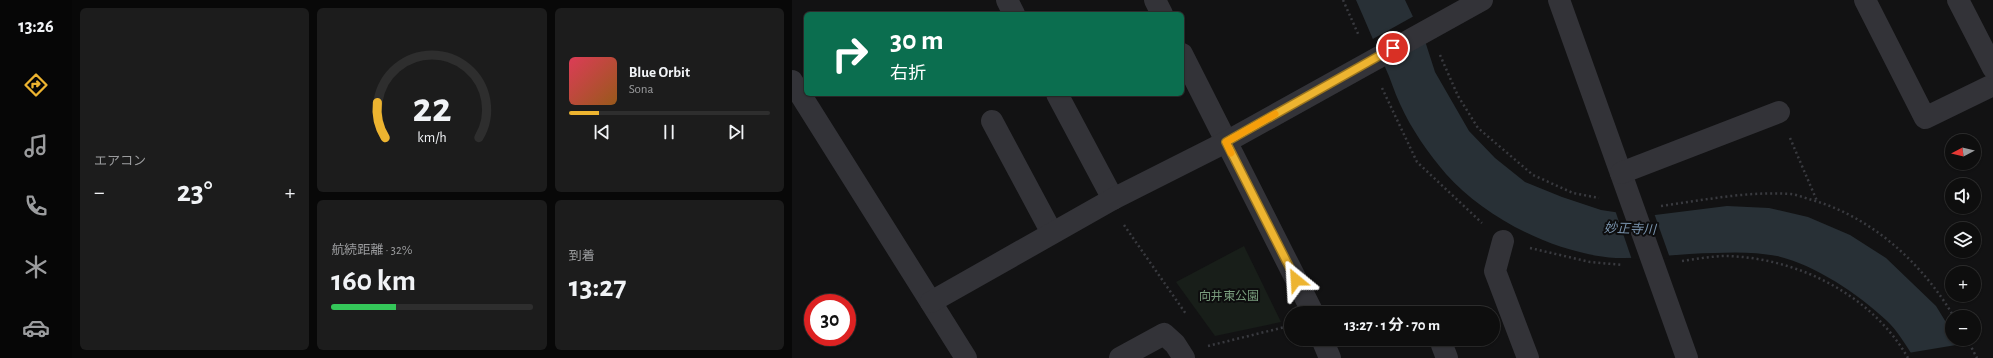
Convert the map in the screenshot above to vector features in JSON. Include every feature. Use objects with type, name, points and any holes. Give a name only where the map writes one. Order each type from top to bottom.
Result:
[{"type":"street","points":[[1007,0],[1013,12]]},
{"type":"street","points":[[1155,0],[1161,12]]},
{"type":"street","points":[[1559,0],[1687,358]]},
{"type":"street","points":[[1864,0],[1925,118],[1993,85]]},
{"type":"street","points":[[1958,0],[1993,68]]},
{"type":"street","points":[[931,302],[1113,199],[1226,142],[1478,1]]},
{"type":"street","points":[[1184,58],[1309,306]]},
{"type":"street","points":[[792,81],[966,358]]},
{"type":"street","points":[[1058,96],[1113,199]]},
{"type":"street","points":[[1621,173],[1779,112]]},
{"type":"street","points":[[992,121],[1052,233]]},
{"type":"street","points":[[1503,241],[1495,271],[1528,358]]},
{"type":"street","points":[[1120,358],[1164,334],[1175,344],[1184,358]]},
{"type":"street","points":[[1325,346],[1330,358]]},
{"type":"path","points":[[1343,0],[1375,59],[1417,162],[1473,216],[1503,241],[1546,253],[1590,262],[1632,265],[1652,261],[1727,256],[1777,262],[1819,277],[1855,300],[1886,327],[1908,358]]},
{"type":"path","points":[[1779,112],[1817,201]]},
{"type":"path","points":[[1113,199],[1117,215],[1191,320]]},
{"type":"path","points":[[1204,340],[1209,346],[1284,327]]},
{"type":"path","points":[[1971,346],[1977,358]]},
{"type":"green space","name":"向井東公園","points":[[1244,246],[1281,322],[1215,336],[1176,282]]},
{"type":"water","name":"妙正寺川","points":[[1356,0],[1405,0],[1426,44],[1435,72],[1469,131],[1495,158],[1525,182],[1562,197],[1601,210],[1621,213],[1655,215],[1727,206],[1769,208],[1808,217],[1850,235],[1886,258],[1936,306],[1945,321],[1945,346],[1960,346],[1968,358],[1914,358],[1890,324],[1875,310],[1849,290],[1821,273],[1791,260],[1777,256],[1730,252],[1616,258],[1570,250],[1546,242],[1481,206],[1446,174],[1409,123]]},
{"type":"pier","points":[[1414,16],[1422,33],[1378,57],[1371,40]]},
{"type":"pier","points":[[1615,210],[1654,213],[1670,258],[1632,260]]},
{"type":"pier","points":[[1950,346],[1963,346],[1970,358],[1912,358],[1908,353]]},
{"type":"slow traffic","points":[[1231,153],[1226,142],[1275,114]]},
{"type":"route","points":[[1296,280],[1226,142],[1393,48]]}]
